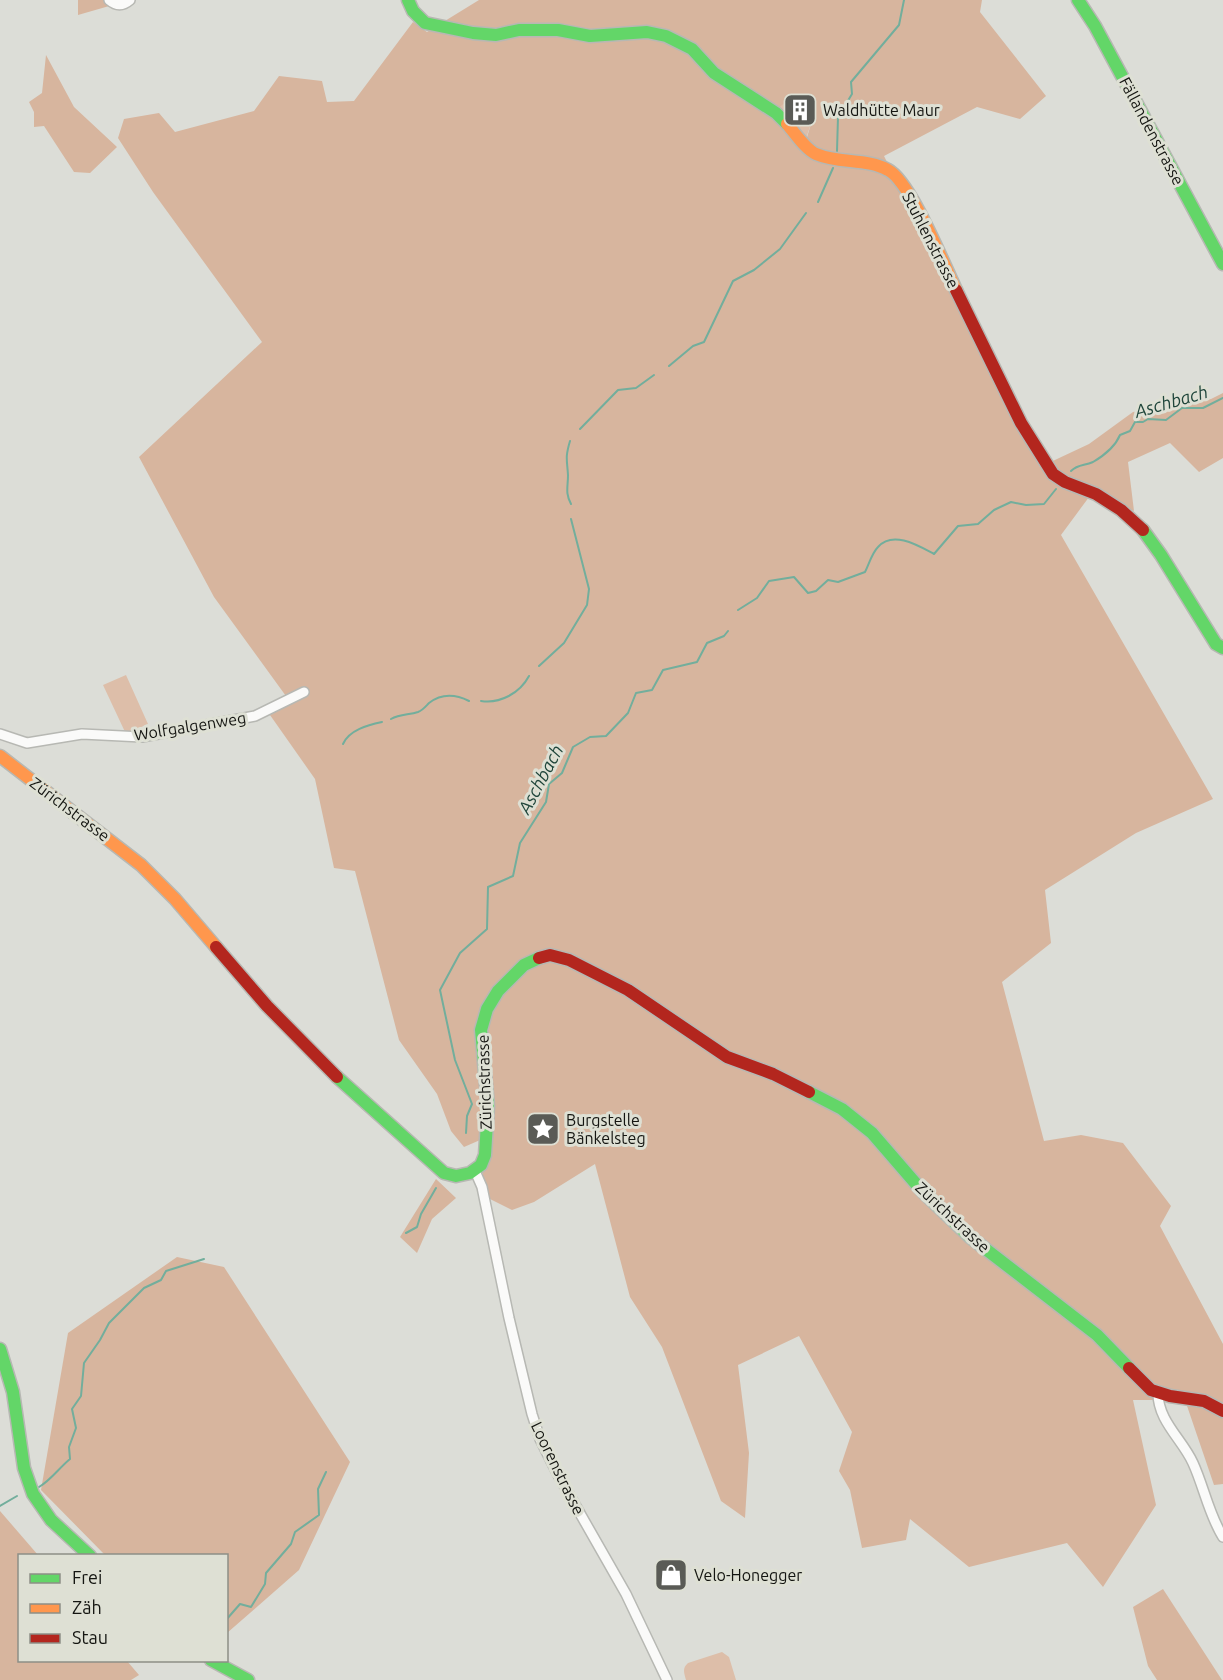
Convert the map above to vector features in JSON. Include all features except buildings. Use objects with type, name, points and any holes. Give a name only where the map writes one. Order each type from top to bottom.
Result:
[{"type":"street","points":[[109,0],[116,5],[130,0]]},
{"type":"street","name":"Stuhlenstrasse","points":[[408,0],[413,11],[425,23],[473,33],[496,35],[519,30],[558,30],[590,36],[647,32],[666,36],[692,50],[714,73],[776,113],[814,153],[835,160],[873,165],[889,170],[899,180],[915,206],[1021,423],[1046,465],[1059,478],[1096,494],[1121,510],[1144,531],[1216,644],[1223,648]]},
{"type":"street","name":"Fällandenstrasse","points":[[1078,0],[1095,26],[1223,264]]},
{"type":"street","name":"Wolfgalgenweg","points":[[0,734],[27,742],[82,734],[142,736],[255,716],[304,692]]},
{"type":"street","name":"Zürichstrasse","points":[[0,756],[141,864],[175,898],[267,1006],[340,1080],[435,1166],[451,1175],[465,1176],[475,1171],[481,1165],[485,1155],[488,1106],[481,1030],[487,1009],[498,991],[533,959],[550,955],[569,960],[628,990],[727,1057],[773,1074],[842,1109],[872,1133],[923,1192],[970,1237],[1097,1335],[1151,1390],[1158,1393]]},
{"type":"street","name":"Loorenstrasse","points":[[475,1171],[482,1187],[507,1307],[540,1439],[641,1622],[667,1680]]},
{"type":"street","points":[[0,1349],[13,1396],[22,1454],[30,1486],[39,1505],[53,1523],[88,1554]]},
{"type":"street","points":[[1223,1411],[1210,1401],[1158,1393],[1158,1402],[1163,1417],[1192,1461],[1223,1537]]},
{"type":"street","points":[[215,1662],[248,1680]]},
{"type":"shaded area","points":[[78,0],[130,0],[78,15]]},
{"type":"shaded area","points":[[479,0],[982,0],[980,12],[1046,96],[1020,119],[977,107],[884,156],[1040,467],[1089,444],[1133,412],[1211,399],[1223,393],[1223,458],[1199,472],[1170,443],[1128,462],[1134,511],[1092,493],[1061,535],[1213,799],[1136,833],[1045,890],[1051,943],[1002,982],[1044,1141],[1081,1135],[1123,1143],[1171,1206],[1160,1226],[1223,1344],[1223,1484],[1214,1485],[1185,1400],[1133,1400],[1156,1505],[1103,1587],[1067,1543],[969,1567],[910,1519],[906,1540],[862,1548],[850,1490],[839,1471],[852,1432],[799,1336],[738,1365],[749,1453],[745,1518],[721,1501],[662,1347],[630,1297],[595,1164],[534,1202],[512,1210],[488,1198],[482,1180],[487,1137],[464,1147],[451,1131],[437,1094],[399,1040],[355,871],[334,868],[315,779],[270,715],[291,703],[214,597],[139,457],[262,342],[153,192],[118,138],[124,119],[159,113],[175,132],[254,111],[279,76],[322,81],[327,102],[354,101],[413,22],[427,32]],"holes":[[[793,95],[809,103],[812,121],[803,150],[786,127],[771,115]]]},
{"type":"shaded area","points":[[46,55],[74,107],[117,147],[90,173],[74,172],[44,126],[34,127],[34,112],[29,102],[42,93]]},
{"type":"shaded area","points":[[793,94],[809,103],[812,121],[802,150],[786,127],[770,115]]},
{"type":"shaded area","points":[[126,675],[148,724],[126,734],[103,685]]},
{"type":"shaded area","points":[[436,1179],[456,1198],[432,1219],[417,1253],[400,1237]]},
{"type":"shaded area","points":[[177,1257],[224,1267],[350,1462],[299,1570],[228,1632],[228,1554],[104,1554],[41,1490],[68,1333]]},
{"type":"shaded area","points":[[0,1511],[37,1554],[18,1554],[18,1662],[128,1662],[139,1675],[131,1680],[0,1680]]},
{"type":"shaded area","points":[[1163,1589],[1222,1680],[1157,1680],[1148,1666],[1133,1607]]},
{"type":"shaded area","points":[[722,1652],[729,1657],[736,1680],[686,1680],[684,1669],[688,1663]]},
{"type":"waterway","points":[[837,151],[838,117],[852,94],[851,82],[899,25],[904,0]]},
{"type":"waterway","points":[[818,202],[833,168]]},
{"type":"waterway","points":[[669,366],[693,346],[704,342],[733,281],[754,270],[780,249],[806,213]]},
{"type":"waterway","points":[[580,429],[618,390],[636,388],[654,375]]},
{"type":"waterway","name":"Aschbach","points":[[1071,471],[1105,454],[1120,435],[1130,431],[1135,422],[1148,419],[1166,420],[1182,408],[1203,408],[1223,398]]},
{"type":"waterway","points":[[570,441],[567,451],[567,493],[571,504]]},
{"type":"waterway","name":"Aschbach","points":[[738,610],[757,598],[769,581],[794,577],[808,593],[816,591],[828,580],[838,582],[865,572],[872,555],[884,542],[906,541],[934,554],[958,526],[978,524],[994,510],[1011,502],[1026,505],[1044,504],[1056,489]]},
{"type":"waterway","points":[[539,666],[564,643],[587,605],[589,589],[571,519]]},
{"type":"waterway","name":"Aschbach","points":[[466,1133],[467,1116],[472,1104],[455,1060],[440,990],[460,953],[487,929],[488,887],[513,876],[520,843],[546,802],[549,784],[562,773],[573,747],[590,737],[606,736],[628,713],[636,693],[652,690],[663,670],[697,662],[707,643],[724,636],[728,631]]},
{"type":"waterway","points":[[481,701],[495,701],[509,696],[520,688],[529,676]]},
{"type":"waterway","points":[[391,719],[418,712],[429,703],[444,696],[454,696],[469,701]]},
{"type":"waterway","points":[[343,744],[354,732],[382,722]]},
{"type":"waterway","name":"Aschbach","points":[[406,1233],[417,1227],[421,1214],[436,1188]]},
{"type":"waterway","name":"Aschbach","points":[[39,1487],[70,1459],[69,1447],[76,1428],[72,1409],[81,1396],[84,1363],[109,1323],[144,1288],[161,1280],[166,1271],[204,1259]]},
{"type":"waterway","points":[[228,1618],[240,1604],[251,1607],[265,1584],[266,1573],[291,1544],[295,1532],[319,1515],[318,1489],[326,1472]]},
{"type":"waterway","name":"Aschbach","points":[[0,1506],[17,1496]]},
{"type":"traffic: fast","points":[[408,0],[413,11],[425,23],[473,33],[496,35],[519,30],[558,30],[590,36],[647,32],[666,36],[692,49],[714,73],[776,113],[787,124]]},
{"type":"traffic: fast","points":[[1078,0],[1095,26],[1223,264]]},
{"type":"traffic: fast","points":[[1143,530],[1216,644],[1223,648]]},
{"type":"traffic: fast","points":[[337,1077],[444,1173],[456,1176],[470,1173],[481,1165],[485,1155],[488,1106],[481,1030],[487,1009],[498,991],[524,965],[539,958]]},
{"type":"traffic: fast","points":[[809,1092],[842,1109],[872,1133],[923,1192],[970,1237],[1097,1335],[1129,1368]]},
{"type":"traffic: fast","points":[[0,1349],[13,1392],[24,1468],[33,1494],[51,1520],[88,1554]]},
{"type":"traffic: fast","points":[[215,1662],[248,1680]]},
{"type":"traffic: slow","points":[[787,124],[804,145],[816,154],[880,166],[897,177],[916,206],[956,290]]},
{"type":"traffic: slow","points":[[0,756],[141,865],[175,899],[216,947]]},
{"type":"traffic: jam","points":[[956,290],[1021,423],[1053,474],[1065,482],[1096,494],[1121,510],[1143,530]]},
{"type":"traffic: jam","points":[[216,947],[267,1006],[337,1077]]},
{"type":"traffic: jam","points":[[539,958],[550,955],[569,960],[628,990],[727,1057],[773,1074],[809,1092]]},
{"type":"traffic: jam","points":[[1129,1368],[1151,1390],[1170,1396],[1204,1401],[1223,1411]]},
{"type":"place","name":"Waldhütte Maur","points":[[800,110]]},
{"type":"place","name":"Burgstelle Bänkelsteg","points":[[543,1129]]},
{"type":"place","name":"Velo-Honegger","points":[[671,1575]]}]
